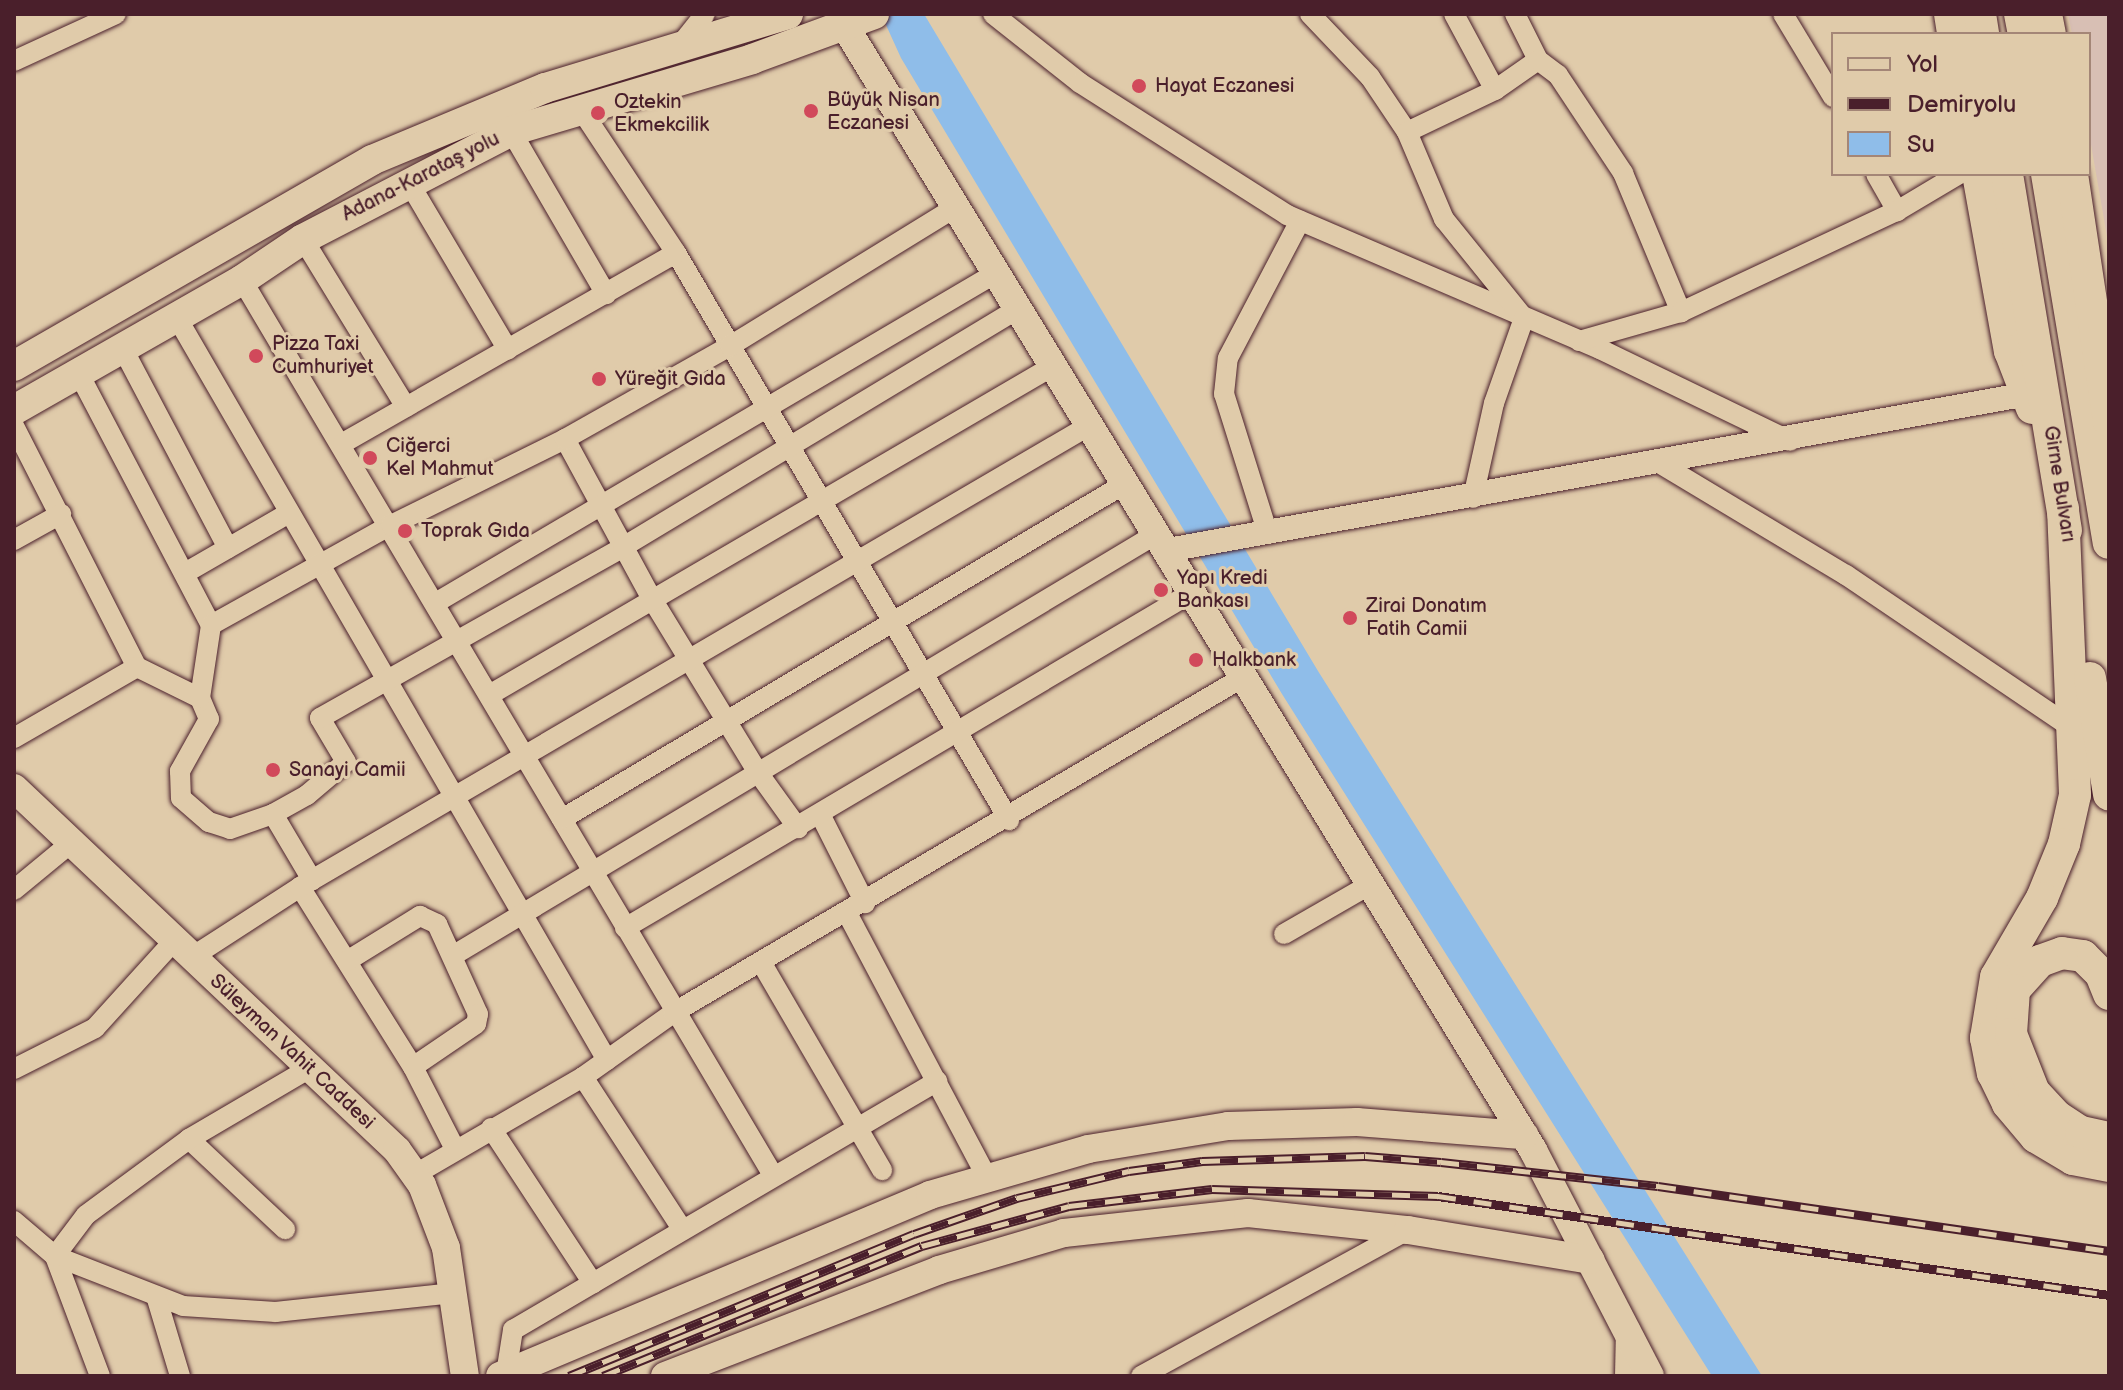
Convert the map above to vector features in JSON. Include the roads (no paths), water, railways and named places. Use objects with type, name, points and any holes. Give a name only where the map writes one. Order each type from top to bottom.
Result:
[{"type":"highway","points":[[1978,176],[2010,351],[2061,498],[2075,730],[2075,795],[2064,844],[2042,898],[1996,977],[1998,1036],[1993,1073],[2008,1104],[2036,1137],[2073,1159],[2109,1166]]},
{"type":"highway","name":"Girne Bulvarı","points":[[2007,176],[2109,794]]},
{"type":"highway","name":"Girne Bulvarı","points":[[2047,176],[2109,543]]},
{"type":"highway","points":[[2072,176],[2107,381],[2109,421]]},
{"type":"highway","points":[[1998,1036],[2014,990],[2040,961],[2062,953],[2083,956],[2101,974],[2109,994]]},
{"type":"highway","points":[[1998,1036],[2049,1108],[2081,1132],[2109,1138]]},
{"type":"main road","name":"Adana-Karataş yolu","points":[[14,366],[372,160],[545,88],[788,14]]},
{"type":"main road","name":"Adana-Karataş yolu","points":[[14,410],[242,280],[303,239],[408,181],[511,131],[861,21]]},
{"type":"main road","points":[[861,21],[954,208],[1126,483],[1169,544],[1193,592],[1524,1135],[1650,1376]]},
{"type":"main road","name":"Süleyman Vahit Caddesi","points":[[14,788],[397,1150],[414,1175],[446,1248],[465,1376]]},
{"type":"main road","points":[[503,1375],[811,1242],[986,1176],[1088,1149],[1228,1126],[1357,1122],[1524,1135]]},
{"type":"main road","points":[[665,1376],[939,1270],[1064,1233],[1248,1213],[1408,1230],[1591,1260]]},
{"type":"street","points":[[14,61],[116,14]]},
{"type":"street","points":[[677,49],[705,14]]},
{"type":"street","points":[[993,14],[1080,83],[1300,221],[1579,341],[1790,441]]},
{"type":"street","points":[[1310,14],[1370,77],[1407,132],[1444,219],[1524,318]]},
{"type":"street","points":[[1454,14],[1495,90]]},
{"type":"street","points":[[1515,14],[1538,60],[1558,75],[1623,173],[1681,312]]},
{"type":"street","points":[[1783,14],[1831,94]]},
{"type":"street","points":[[1407,132],[1495,90],[1538,60]]},
{"type":"street","points":[[580,108],[676,253],[853,562],[1009,820]]},
{"type":"street","points":[[511,131],[606,294]]},
{"type":"street","points":[[1877,176],[1897,211]]},
{"type":"street","points":[[1579,341],[1681,312],[1897,211],[1956,176]]},
{"type":"street","points":[[408,181],[508,350]]},
{"type":"street","points":[[211,625],[391,525],[565,439],[730,346],[954,208]]},
{"type":"street","points":[[1265,535],[1224,394],[1225,382],[1228,358],[1300,221]]},
{"type":"street","points":[[303,239],[406,407]]},
{"type":"street","points":[[343,443],[676,253]]},
{"type":"street","points":[[437,602],[602,509],[996,273]]},
{"type":"street","points":[[242,280],[343,443],[461,642],[673,1013],[773,1175]]},
{"type":"street","points":[[79,374],[211,625],[200,698],[209,719],[180,771],[181,798],[209,822],[230,829],[273,814],[307,795],[346,762],[320,718],[461,642],[1018,309]]},
{"type":"street","points":[[176,316],[519,914],[607,1060]]},
{"type":"street","points":[[1473,498],[1494,403],[1524,318]]},
{"type":"street","points":[[123,349],[228,548]]},
{"type":"street","points":[[491,694],[1053,366]]},
{"type":"street","points":[[454,955],[923,676],[1169,544],[1265,535],[1790,441],[2027,394]]},
{"type":"street","points":[[14,1069],[95,1028],[183,949],[306,884],[455,798],[1090,425]]},
{"type":"street","points":[[14,426],[137,667],[200,698]]},
{"type":"street","points":[[565,439],[652,599],[728,718],[759,774],[798,828]]},
{"type":"street","points":[[1661,464],[1846,575],[2075,730]]},
{"type":"street","points":[[562,819],[889,621],[1126,483]]},
{"type":"street","points":[[185,573],[289,513]]},
{"type":"street","points":[[14,540],[61,514]]},
{"type":"street","points":[[625,928],[1193,592]]},
{"type":"street","points":[[14,738],[137,667]]},
{"type":"street","points":[[414,1175],[583,1077],[673,1013],[1009,820],[1245,676]]},
{"type":"street","points":[[273,814],[347,961],[413,1067],[455,1149]]},
{"type":"street","points":[[820,814],[856,908],[937,1081],[986,1176]]},
{"type":"street","points":[[14,890],[71,843]]},
{"type":"street","points":[[1284,934],[1371,884]]},
{"type":"street","points":[[347,961],[420,916],[437,924],[454,955],[478,1014],[476,1024],[413,1067]]},
{"type":"street","points":[[761,962],[882,1170]]},
{"type":"street","points":[[55,1256],[86,1215],[189,1139],[310,1068]]},
{"type":"street","points":[[583,1077],[682,1229]]},
{"type":"street","points":[[503,1375],[513,1330],[937,1081]]},
{"type":"street","points":[[491,1128],[593,1283]]},
{"type":"street","points":[[189,1139],[285,1229]]},
{"type":"street","points":[[14,1221],[55,1256],[183,1306],[276,1312],[453,1293]]},
{"type":"street","points":[[1141,1376],[1408,1230]]},
{"type":"street","points":[[55,1256],[100,1376]]},
{"type":"street","points":[[156,1296],[180,1376]]},
{"type":"street","points":[[1627,1376],[1628,1330]]},
{"type":"water","points":[[881,14],[924,14],[1318,671],[1762,1376],[1712,1376],[1282,694],[901,58]]},
{"type":"railway","points":[[569,1376],[914,1234],[1017,1198],[1129,1171],[1202,1161],[1365,1156],[1441,1162],[1658,1186],[2109,1251]]},
{"type":"railway","points":[[603,1376],[922,1246],[1069,1206],[1212,1189],[1438,1196],[2109,1295]]},
{"type":"place","name":"Hayat Eczanesi","points":[[1139,86]]},
{"type":"place","name":"Büyük Nisan Eczanesi","points":[[811,111]]},
{"type":"place","name":"Oztekin Ekmekcilik","points":[[598,113]]},
{"type":"place","name":"Pizza Taxi Cumhuriyet","points":[[256,356]]},
{"type":"place","name":"Yüreğit Gıda","points":[[599,379]]},
{"type":"place","name":"Ciğerci Kel Mahmut","points":[[370,458]]},
{"type":"place","name":"Toprak Gıda","points":[[405,531]]},
{"type":"place","name":"Yapı Kredi Bankası","points":[[1161,590]]},
{"type":"place","name":"Zirai Donatım Fatih Camii","points":[[1350,618]]},
{"type":"place","name":"Halkbank","points":[[1196,660]]},
{"type":"place","name":"Sanayi Camii","points":[[273,770]]}]
